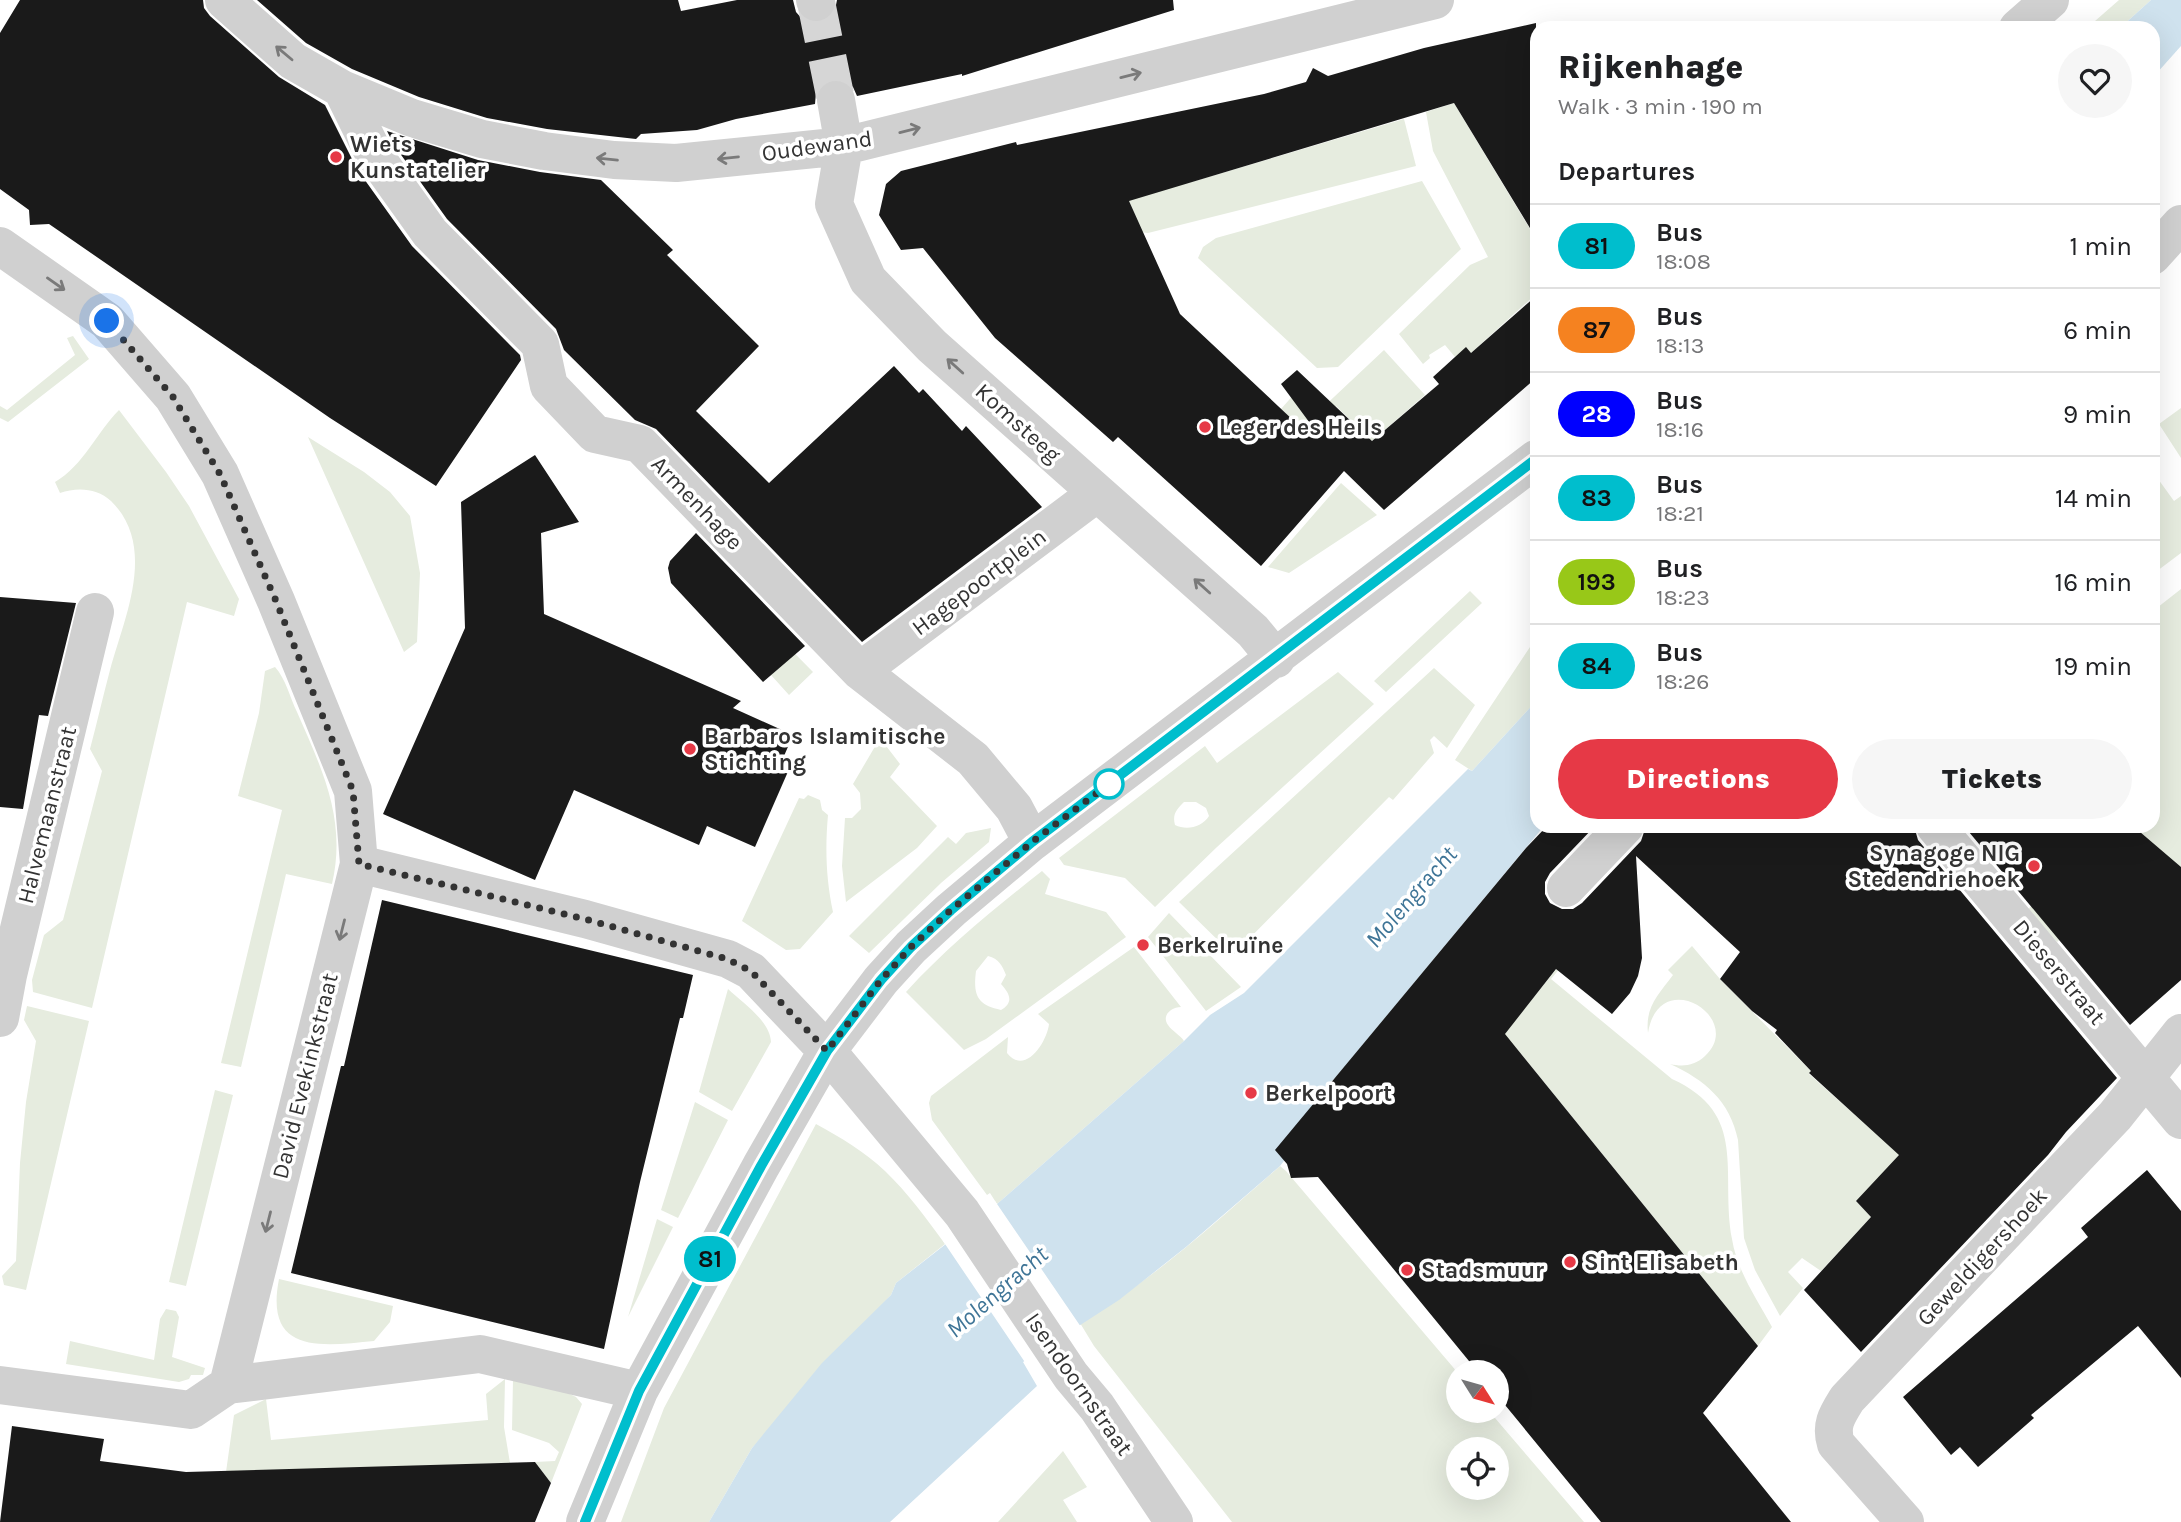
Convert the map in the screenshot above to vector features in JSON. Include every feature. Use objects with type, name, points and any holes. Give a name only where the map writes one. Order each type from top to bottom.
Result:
[{"type":"street","name":"Oudewand","points":[[224,0],[293,61],[342,89],[412,118],[482,139],[544,151],[614,160],[676,163],[844,146],[1333,12],[1435,0]]},
{"type":"street","points":[[2026,21],[2050,0]]},
{"type":"street","name":"Armenhage","points":[[342,89],[375,156],[430,233],[540,344],[549,386],[595,434],[640,444],[860,671],[973,759],[1014,808],[1032,842]]},
{"type":"street","name":"Komsteeg","points":[[836,100],[844,146],[834,204],[868,280],[932,346],[1253,631],[1276,659]]},
{"type":"street","points":[[2160,247],[2181,224]]},
{"type":"street","name":"David Evekinkstraat","points":[[0,246],[107,321],[173,397],[220,474],[276,601],[353,791],[359,864],[228,1385]]},
{"type":"street","points":[[585,1522],[639,1391],[754,1178],[827,1051],[881,980],[911,947],[951,910],[1032,842],[1530,464]]},
{"type":"street","name":"Hagepoortplein","points":[[860,671],[1097,493]]},
{"type":"street","name":"Halvemaanstraat","points":[[0,1018],[11,961],[95,612]]},
{"type":"street","points":[[1566,888],[1618,833]]},
{"type":"street","name":"Dieserstraat","points":[[1941,833],[2181,1119]]},
{"type":"street","points":[[359,864],[573,916],[727,959],[751,971],[827,1051]]},
{"type":"street","name":"Geweldigershoek","points":[[1905,1522],[1836,1444],[1833,1423],[1847,1399],[2115,1116],[2181,1033]]},
{"type":"street","name":"Isendoornstraat","points":[[827,1051],[962,1213],[1071,1376],[1097,1407],[1174,1522]]},
{"type":"street","points":[[0,1385],[191,1410],[228,1385],[480,1354],[639,1391]]},
{"type":"shaded area","points":[[2119,0],[2151,0],[2128,21],[2095,21]]},
{"type":"shaded area","points":[[1454,103],[1530,229],[1530,299],[1471,353],[1455,357],[1445,345],[1429,355],[1430,358],[1423,364],[1399,334],[1470,265],[1488,257],[1433,151],[1426,112]]},
{"type":"shaded area","points":[[1404,119],[1416,166],[1148,233],[1031,219],[1195,181]]},
{"type":"shaded area","points":[[1422,181],[1461,249],[1338,367],[1317,368],[1198,258],[1203,247],[1216,238]]},
{"type":"shaded area","points":[[73,336],[89,359],[8,422],[0,418],[0,406],[7,410],[75,355],[67,338]]},
{"type":"shaded area","points":[[1384,350],[1425,395],[1372,441],[1336,406],[1310,436],[1281,409],[1296,392],[1318,412]]},
{"type":"shaded area","points":[[2181,408],[2181,458],[2160,426]]},
{"type":"shaded area","points":[[119,410],[189,506],[239,599],[234,616],[187,602],[92,1008],[33,992],[32,980],[44,935],[63,920],[102,771],[90,749],[129,606],[135,561],[133,540],[125,519],[111,501],[100,493],[87,490],[60,493],[55,482],[82,458]]},
{"type":"shaded area","points":[[308,437],[364,472],[390,492],[410,516],[420,573],[417,642],[404,652]]},
{"type":"shaded area","points":[[2160,482],[2174,501],[2181,496],[2181,553],[2160,569]]},
{"type":"shaded area","points":[[1341,483],[1377,515],[1289,573],[1268,567]]},
{"type":"shaded area","points":[[2181,589],[2181,867],[2136,871],[2057,942],[2028,909],[2116,833],[2160,833],[2160,606]]},
{"type":"shaded area","points":[[1470,591],[1482,603],[1386,692],[1374,681]]},
{"type":"shaded area","points":[[743,601],[813,672],[789,695],[771,675],[780,667]]},
{"type":"shaded area","points":[[1530,647],[1530,708],[1472,771],[1455,760]]},
{"type":"shaded area","points":[[275,667],[285,683],[330,795],[336,861],[332,884],[286,874],[241,1067],[221,1063],[282,810],[238,796],[259,713],[265,671]]},
{"type":"shaded area","points":[[1434,668],[1475,705],[1447,748],[1434,736],[1430,740],[1434,753],[1393,800],[1389,797],[1233,955],[1179,902]]},
{"type":"shaded area","points":[[1338,672],[1374,704],[1155,907],[1125,878],[1064,865],[1059,858],[1205,746],[1217,763]],"holes":[[[1184,802],[1196,802],[1206,808],[1209,816],[1206,820],[1189,828],[1175,825],[1175,815],[1179,807]]]},
{"type":"shaded area","points":[[880,738],[900,764],[890,777],[937,826],[917,848],[846,902],[842,866],[845,818],[852,818],[861,809],[860,793],[853,784]]},
{"type":"shaded area","points":[[808,795],[820,800],[822,810],[828,815],[827,864],[833,912],[800,949],[786,950],[742,921],[799,798],[804,799]]},
{"type":"shaded area","points":[[991,828],[989,842],[941,883],[869,953],[849,936],[948,837],[956,844],[966,833]]},
{"type":"shaded area","points":[[1042,871],[1050,879],[1045,894],[1106,912],[1126,937],[986,1039],[964,1050],[906,992],[954,944]],"holes":[[[988,956],[1000,963],[1006,975],[1001,984],[1009,1001],[1001,1010],[982,1002],[976,993],[976,971]]]},
{"type":"shaded area","points":[[1169,913],[1241,987],[1206,1011],[1148,937]]},
{"type":"shaded area","points":[[1692,946],[1720,979],[1811,1071],[1809,1074],[1916,1169],[1856,1201],[1871,1217],[1821,1271],[1802,1258],[1788,1272],[1803,1288],[1780,1316],[1755,1270],[1744,1238],[1738,1140],[1729,1114],[1705,1085],[1670,1064],[1688,1065],[1705,1056],[1715,1041],[1715,1027],[1708,1014],[1696,1004],[1682,1000],[1667,1002],[1655,1013],[1648,1033],[1651,1008],[1673,975],[1668,970]]},
{"type":"shaded area","points":[[1134,947],[1181,1007],[1171,1010],[1166,1021],[1184,1041],[997,1204],[990,1193],[987,1195],[932,1120],[929,1103],[931,1096],[1008,1037],[1007,1053],[1021,1061],[1028,1059],[1040,1047],[1049,1024],[1038,1014]]},
{"type":"shaded area","points":[[1558,967],[1560,968],[1551,979],[1672,1079],[1696,1093],[1712,1109],[1722,1127],[1728,1168],[1729,1214],[1735,1251],[1748,1285],[1772,1327],[1758,1346],[1513,1044],[1501,1038]]},
{"type":"shaded area","points":[[728,989],[761,1020],[771,1042],[732,1111],[699,1092]]},
{"type":"shaded area","points":[[27,1006],[89,1021],[26,1290],[4,1285],[2,1276],[16,1261],[20,1163],[36,1041],[24,1020]]},
{"type":"shaded area","points":[[215,1090],[233,1095],[186,1286],[169,1282]]},
{"type":"shaded area","points":[[695,1102],[728,1120],[678,1218],[661,1210]]},
{"type":"shaded area","points":[[816,1124],[852,1145],[885,1171],[945,1244],[896,1283],[891,1295],[752,1448],[709,1522],[621,1522],[664,1408]]},
{"type":"shaded area","points":[[1280,1166],[1447,1360],[1446,1423],[1499,1423],[1584,1522],[1232,1522],[1094,1346],[1080,1323],[1133,1288],[1208,1229]]},
{"type":"shaded area","points":[[657,1219],[673,1227],[628,1317]]},
{"type":"shaded area","points":[[279,1279],[393,1306],[390,1322],[374,1341],[317,1344],[301,1340],[289,1333],[280,1321],[277,1304]]},
{"type":"shaded area","points":[[166,1309],[176,1311],[179,1317],[172,1357],[205,1368],[203,1375],[191,1375],[189,1379],[179,1382],[66,1364],[70,1341],[154,1360],[160,1319]]},
{"type":"shaded area","points":[[505,1379],[504,1427],[510,1463],[226,1472],[234,1415],[266,1399],[271,1440],[488,1420],[486,1394]]},
{"type":"shaded area","points":[[513,1379],[568,1393],[582,1404],[551,1483],[535,1462],[555,1461],[559,1452],[549,1443],[512,1430]]},
{"type":"shaded area","points":[[1063,1451],[1087,1487],[1063,1500],[1077,1522],[998,1522]]},
{"type":"water","points":[[2151,0],[2181,0],[2181,46],[2160,70],[2160,21],[2128,21]]},
{"type":"water","name":"Molengracht","points":[[1530,708],[1530,833],[1538,833],[1336,1077],[1322,1090],[1321,1113],[1280,1166],[1186,1247],[1119,1300],[1023,1362],[1037,1386],[890,1522],[709,1522],[752,1448],[822,1363],[891,1295],[896,1283],[997,1204],[1184,1041],[1210,1015],[1244,993],[1468,769],[1472,771]]},
{"type":"pier","points":[[995,1201],[1081,1327],[1027,1364],[1041,1386],[943,1241]]},
{"type":"building","points":[[20,0],[203,0],[204,8],[210,16],[279,77],[325,105],[357,169],[412,246],[520,355],[521,360],[436,486],[330,418],[49,224],[30,225],[29,210],[0,189],[0,33]]},
{"type":"building","points":[[257,0],[678,0],[681,11],[737,0],[793,0],[796,12],[803,20],[815,24],[825,22],[834,15],[837,0],[1173,0],[1174,10],[962,76],[857,96],[853,87],[844,80],[832,79],[823,83],[816,92],[815,104],[736,119],[697,130],[641,134],[636,139],[547,129],[487,118],[419,97],[352,69],[306,43]]},
{"type":"building","points":[[1530,24],[1530,228],[1454,103],[1129,201],[1180,314],[1310,436],[1315,430],[1281,384],[1297,370],[1372,441],[1439,384],[1433,377],[1466,347],[1471,353],[1530,301],[1530,383],[1384,510],[1344,471],[1261,566],[1118,437],[1113,442],[995,338],[923,248],[901,250],[879,215],[886,184],[901,171],[1016,142],[1017,145],[1264,94],[1306,82],[1313,68],[1328,76],[1424,48]]},
{"type":"building","points":[[387,131],[478,160],[601,180],[673,250],[667,255],[759,346],[696,411],[769,483],[894,366],[919,393],[923,389],[962,431],[966,426],[1042,507],[862,642],[656,429],[635,420],[564,350],[556,329],[447,219],[394,145]]},
{"type":"building","points":[[535,455],[579,522],[541,533],[544,614],[741,701],[733,708],[793,735],[781,763],[790,767],[755,847],[707,826],[699,845],[574,790],[535,880],[383,814],[465,628],[461,502]]},
{"type":"building","points":[[696,533],[805,646],[763,682],[671,583],[668,568],[670,561]]},
{"type":"building","points":[[0,597],[76,603],[48,716],[39,715],[23,809],[0,807]]},
{"type":"building","points":[[1540,833],[1588,833],[1550,873],[1545,882],[1545,894],[1550,903],[1562,909],[1573,909],[1582,903],[1641,841],[1644,833],[1916,833],[1918,840],[2117,1078],[2048,1155],[1861,1352],[1804,1290],[1871,1217],[1856,1201],[1899,1155],[1809,1073],[1811,1071],[1775,1033],[1777,1030],[1752,1011],[1720,979],[1740,952],[1636,856],[1642,958],[1630,993],[1612,1014],[1556,969],[1505,1034],[1758,1346],[1703,1413],[1791,1522],[1601,1522],[1509,1410],[1509,1360],[1468,1360],[1318,1177],[1291,1178],[1287,1164],[1275,1150]]},
{"type":"building","points":[[1970,833],[2141,833],[2181,867],[2181,980],[2130,1025]]},
{"type":"building","points":[[382,900],[693,975],[640,1182],[604,1349],[291,1273],[341,1066],[344,1066]]},
{"type":"building","points":[[2147,1170],[2181,1211],[2181,1378],[2138,1326],[2031,1415],[2034,1418],[1978,1467],[1960,1447],[1951,1455],[1903,1397],[2088,1237],[2081,1228]]},
{"type":"building","points":[[12,1426],[104,1439],[100,1461],[186,1472],[535,1462],[551,1483],[535,1522],[0,1522]]},
{"type":"tunnel","points":[[816,2],[836,100]]},
{"type":"bus line","name":"81","points":[[585,1522],[639,1391],[761,1166],[827,1051],[881,980],[911,947],[951,910],[1032,842],[1530,464]]},
{"type":"place","name":"Wiets Kunstatelier","points":[[336,157]]},
{"type":"place","name":"Leger des Heils","points":[[1205,427]]},
{"type":"place","name":"Barbaros Islamitische Stichting","points":[[690,749]]},
{"type":"place","name":"Synagoge NIG Stedendriehoek","points":[[2034,866]]},
{"type":"place","name":"Berkelruïne","points":[[1143,945]]},
{"type":"place","name":"Berkelpoort","points":[[1251,1093]]},
{"type":"place","name":"Sint Elisabeth","points":[[1570,1262]]},
{"type":"place","name":"Stadsmuur","points":[[1407,1270]]},
{"type":"route","points":[[107,321],[173,397],[220,474],[276,601],[353,791],[359,864],[585,919],[727,959],[751,971],[827,1051],[881,980],[911,947],[1032,842],[1109,784]]}]
